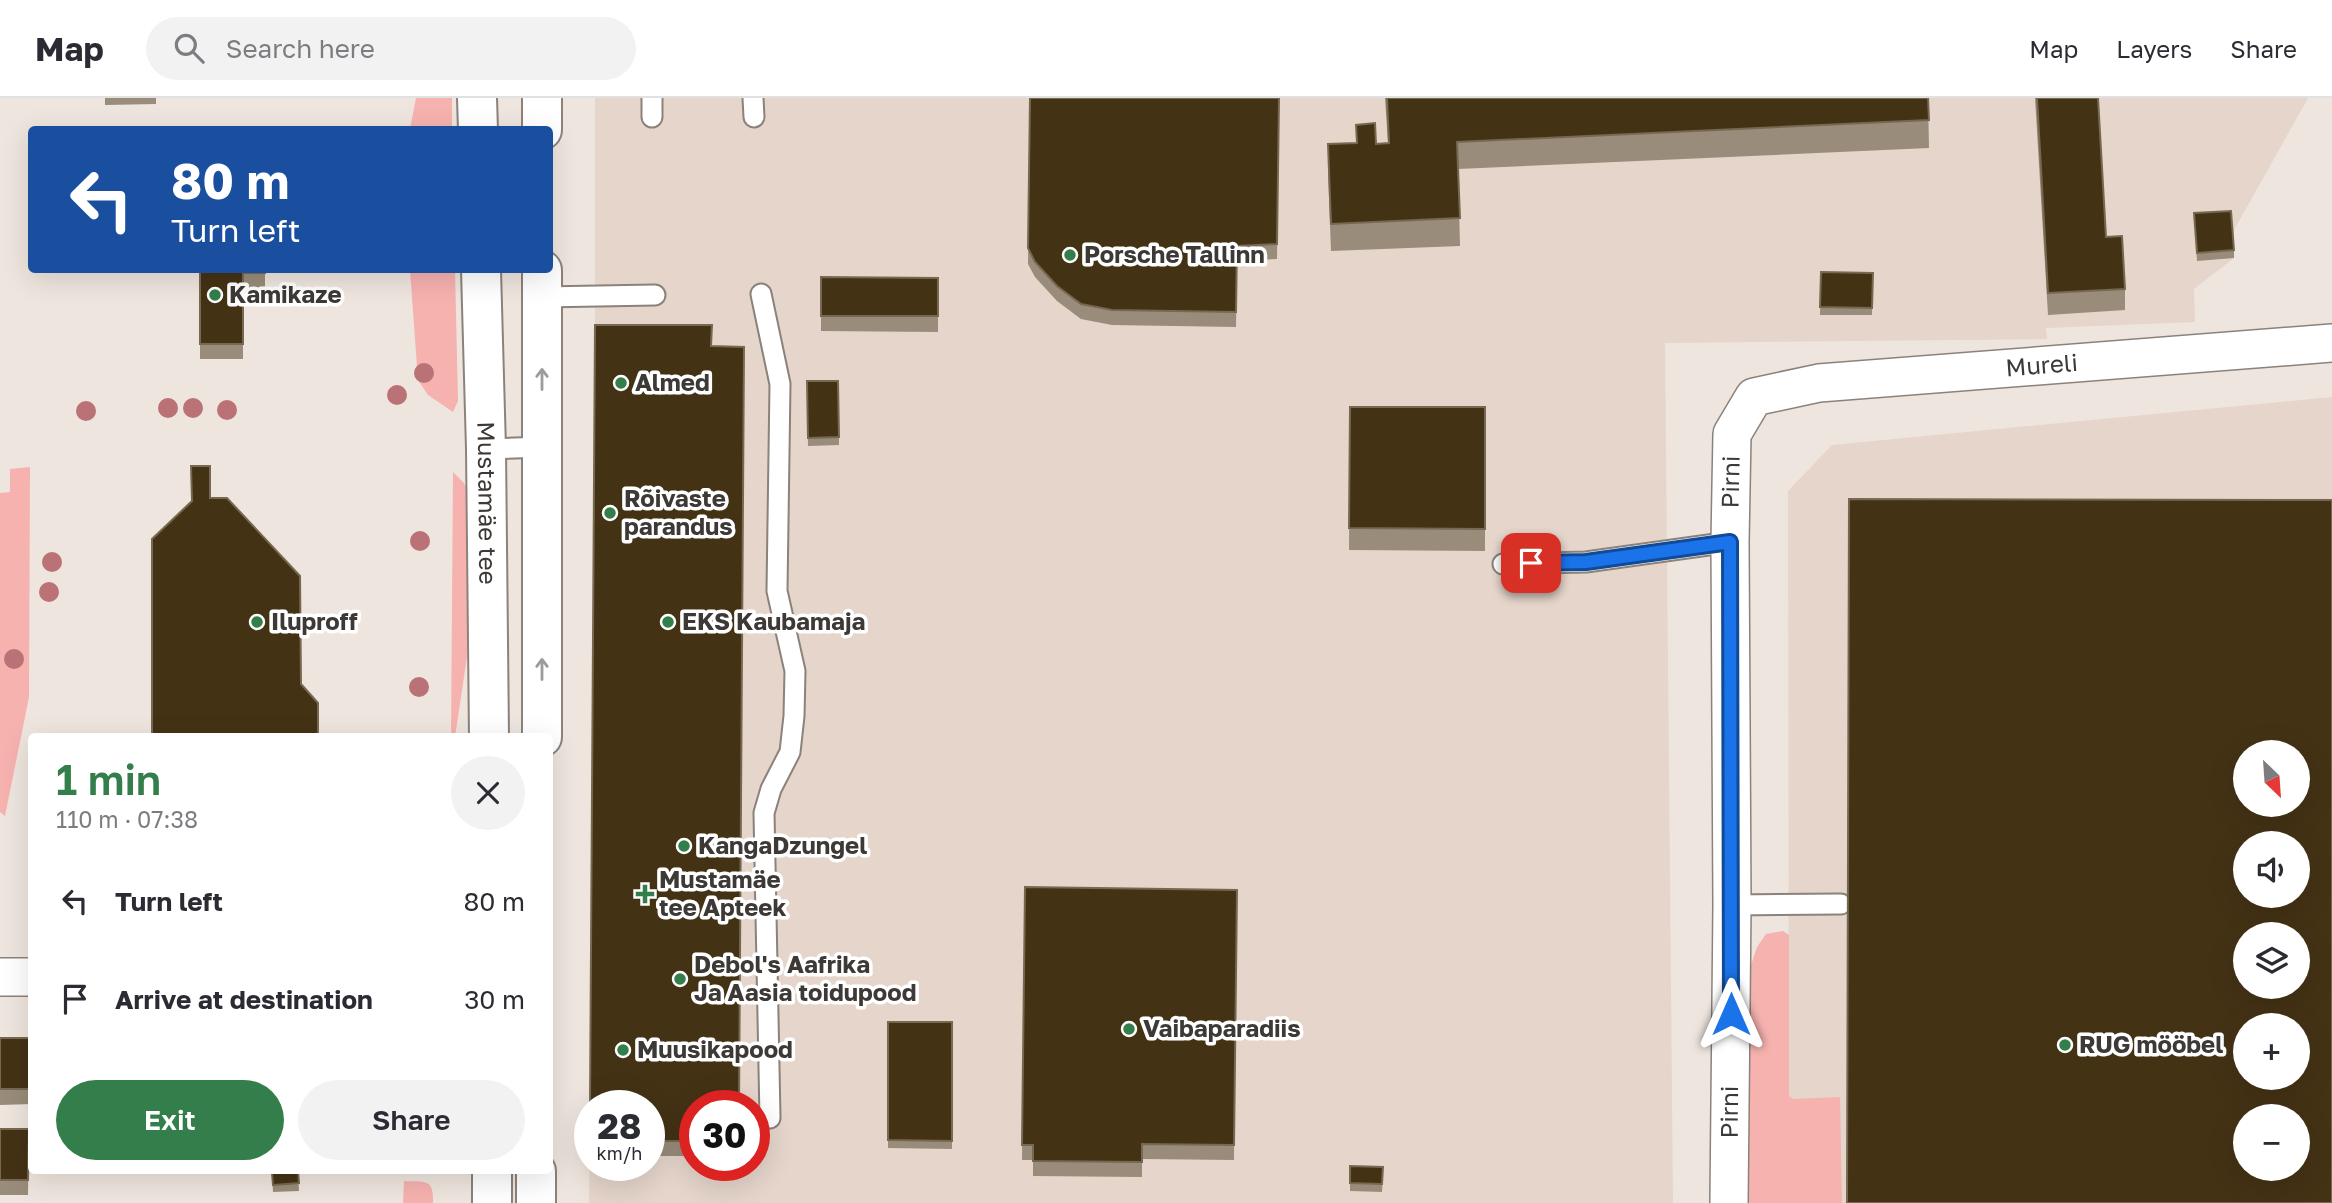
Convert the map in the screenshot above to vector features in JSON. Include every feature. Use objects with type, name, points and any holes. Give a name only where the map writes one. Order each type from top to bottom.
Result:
[{"type":"main road","points":[[477,98],[478,126]]},
{"type":"main road","points":[[542,98],[542,126]]},
{"type":"main road","name":"Mustamäe tee","points":[[481,273],[489,733]]},
{"type":"main road","points":[[542,283],[542,733]]},
{"type":"main road","points":[[492,1174],[492,1203]]},
{"type":"main road","points":[[536,1203],[537,1174]]},
{"type":"street","name":"Mureli","points":[[1754,397],[1819,383],[2332,344]]},
{"type":"street","name":"Pirni","points":[[1729,1203],[1732,434],[1754,397]]},
{"type":"street","points":[[0,977],[28,977]]},
{"type":"lane","points":[[542,283],[655,295]]},
{"type":"lane","points":[[761,294],[780,384],[777,591],[795,671],[790,752],[771,789],[764,813],[769,1090]]},
{"type":"lane","points":[[486,449],[542,447]]},
{"type":"lane","points":[[1503,564],[1586,562],[1730,542]]},
{"type":"lane","points":[[1731,905],[1841,904]]},
{"type":"shaded area","points":[[416,98],[452,98],[452,126],[411,126]]},
{"type":"shaded area","points":[[595,98],[2308,98],[2234,230],[2234,258],[2194,289],[2195,322],[2046,328],[2047,339],[1665,343],[1673,1203],[589,1203],[589,1181],[665,1181],[665,1090],[648,1090],[595,340]]},
{"type":"shaded area","points":[[410,273],[455,273],[458,401],[453,412],[428,395],[418,380]]},
{"type":"shaded area","points":[[2332,397],[2332,1203],[1789,1203],[1788,491],[1832,445]]},
{"type":"shaded area","points":[[30,467],[29,697],[5,816],[0,812],[0,493],[10,492],[10,469]]},
{"type":"shaded area","points":[[453,472],[467,488],[470,555],[467,657],[456,733],[451,733]]},
{"type":"shaded area","points":[[1783,931],[1789,935],[1789,1096],[1793,1099],[1840,1097],[1842,1203],[1748,1203],[1750,968],[1757,947],[1766,934]]},
{"type":"shaded area","points":[[404,1181],[418,1181],[430,1185],[433,1203],[403,1203]]},
{"type":"building","points":[[1030,98],[1279,98],[1277,244],[1237,246],[1236,312],[1112,310],[1081,304],[1057,286],[1035,262],[1028,248]]},
{"type":"building","points":[[1387,98],[1928,98],[1929,120],[1457,142],[1460,218],[1331,224],[1328,144],[1357,143],[1356,125],[1375,123],[1376,144],[1389,143]]},
{"type":"building","points":[[2037,98],[2098,98],[2106,237],[2122,236],[2125,289],[2048,293]]},
{"type":"building","points":[[2231,211],[2234,250],[2197,253],[2194,213]]},
{"type":"building","points":[[1821,272],[1873,273],[1872,308],[1820,307]]},
{"type":"building","points":[[200,273],[243,273],[243,344],[200,344]]},
{"type":"building","points":[[821,277],[938,278],[938,316],[821,316]]},
{"type":"building","name":"EKS Kaubamaja","points":[[595,325],[712,325],[711,346],[744,347],[739,1090],[679,1090],[679,1141],[665,1141],[665,1090],[590,1090]]},
{"type":"building","points":[[807,381],[838,381],[839,437],[808,438]]},
{"type":"building","points":[[1350,407],[1485,407],[1485,529],[1349,528]]},
{"type":"building","points":[[191,466],[210,466],[210,498],[227,498],[300,576],[301,684],[318,703],[318,733],[152,733],[152,539],[192,501]]},
{"type":"building","points":[[1849,499],[2332,500],[2332,1203],[1847,1203]]},
{"type":"building","points":[[1025,887],[1237,890],[1234,1145],[1142,1144],[1142,1162],[1033,1161],[1033,1145],[1022,1145]]},
{"type":"building","points":[[888,1022],[952,1022],[952,1141],[888,1140]]},
{"type":"building","points":[[0,1038],[28,1038],[28,1089],[0,1089]]},
{"type":"building","points":[[0,1129],[28,1129],[28,1180],[0,1180]]},
{"type":"building","points":[[1350,1166],[1383,1167],[1382,1184],[1350,1183]]},
{"type":"building","points":[[272,1174],[298,1174],[299,1183],[273,1185]]},
{"type":"place","name":"Porsche Tallinn","points":[[1070,255]]},
{"type":"place","name":"Kamikaze","points":[[215,295]]},
{"type":"place","name":"Almed","points":[[621,383]]},
{"type":"place","name":"Rõivaste parandus","points":[[610,513]]},
{"type":"place","name":"Iluproff","points":[[257,622]]},
{"type":"place","name":"EKS Kaubamaja","points":[[668,622]]},
{"type":"place","name":"KangaDzungel","points":[[684,846]]},
{"type":"place","name":"Mustamäe tee Apteek","points":[[645,894]]},
{"type":"place","name":"Debol's Aafrika Ja Aasia toidupood","points":[[680,979]]},
{"type":"place","name":"Vaibaparadiis","points":[[1129,1029]]},
{"type":"place","name":"RUG mööbel","points":[[2065,1045]]},
{"type":"place","name":"Muusikapood","points":[[623,1050]]},
{"type":"route","points":[[1531,563],[1586,562],[1730,542],[1731,1014]]}]
